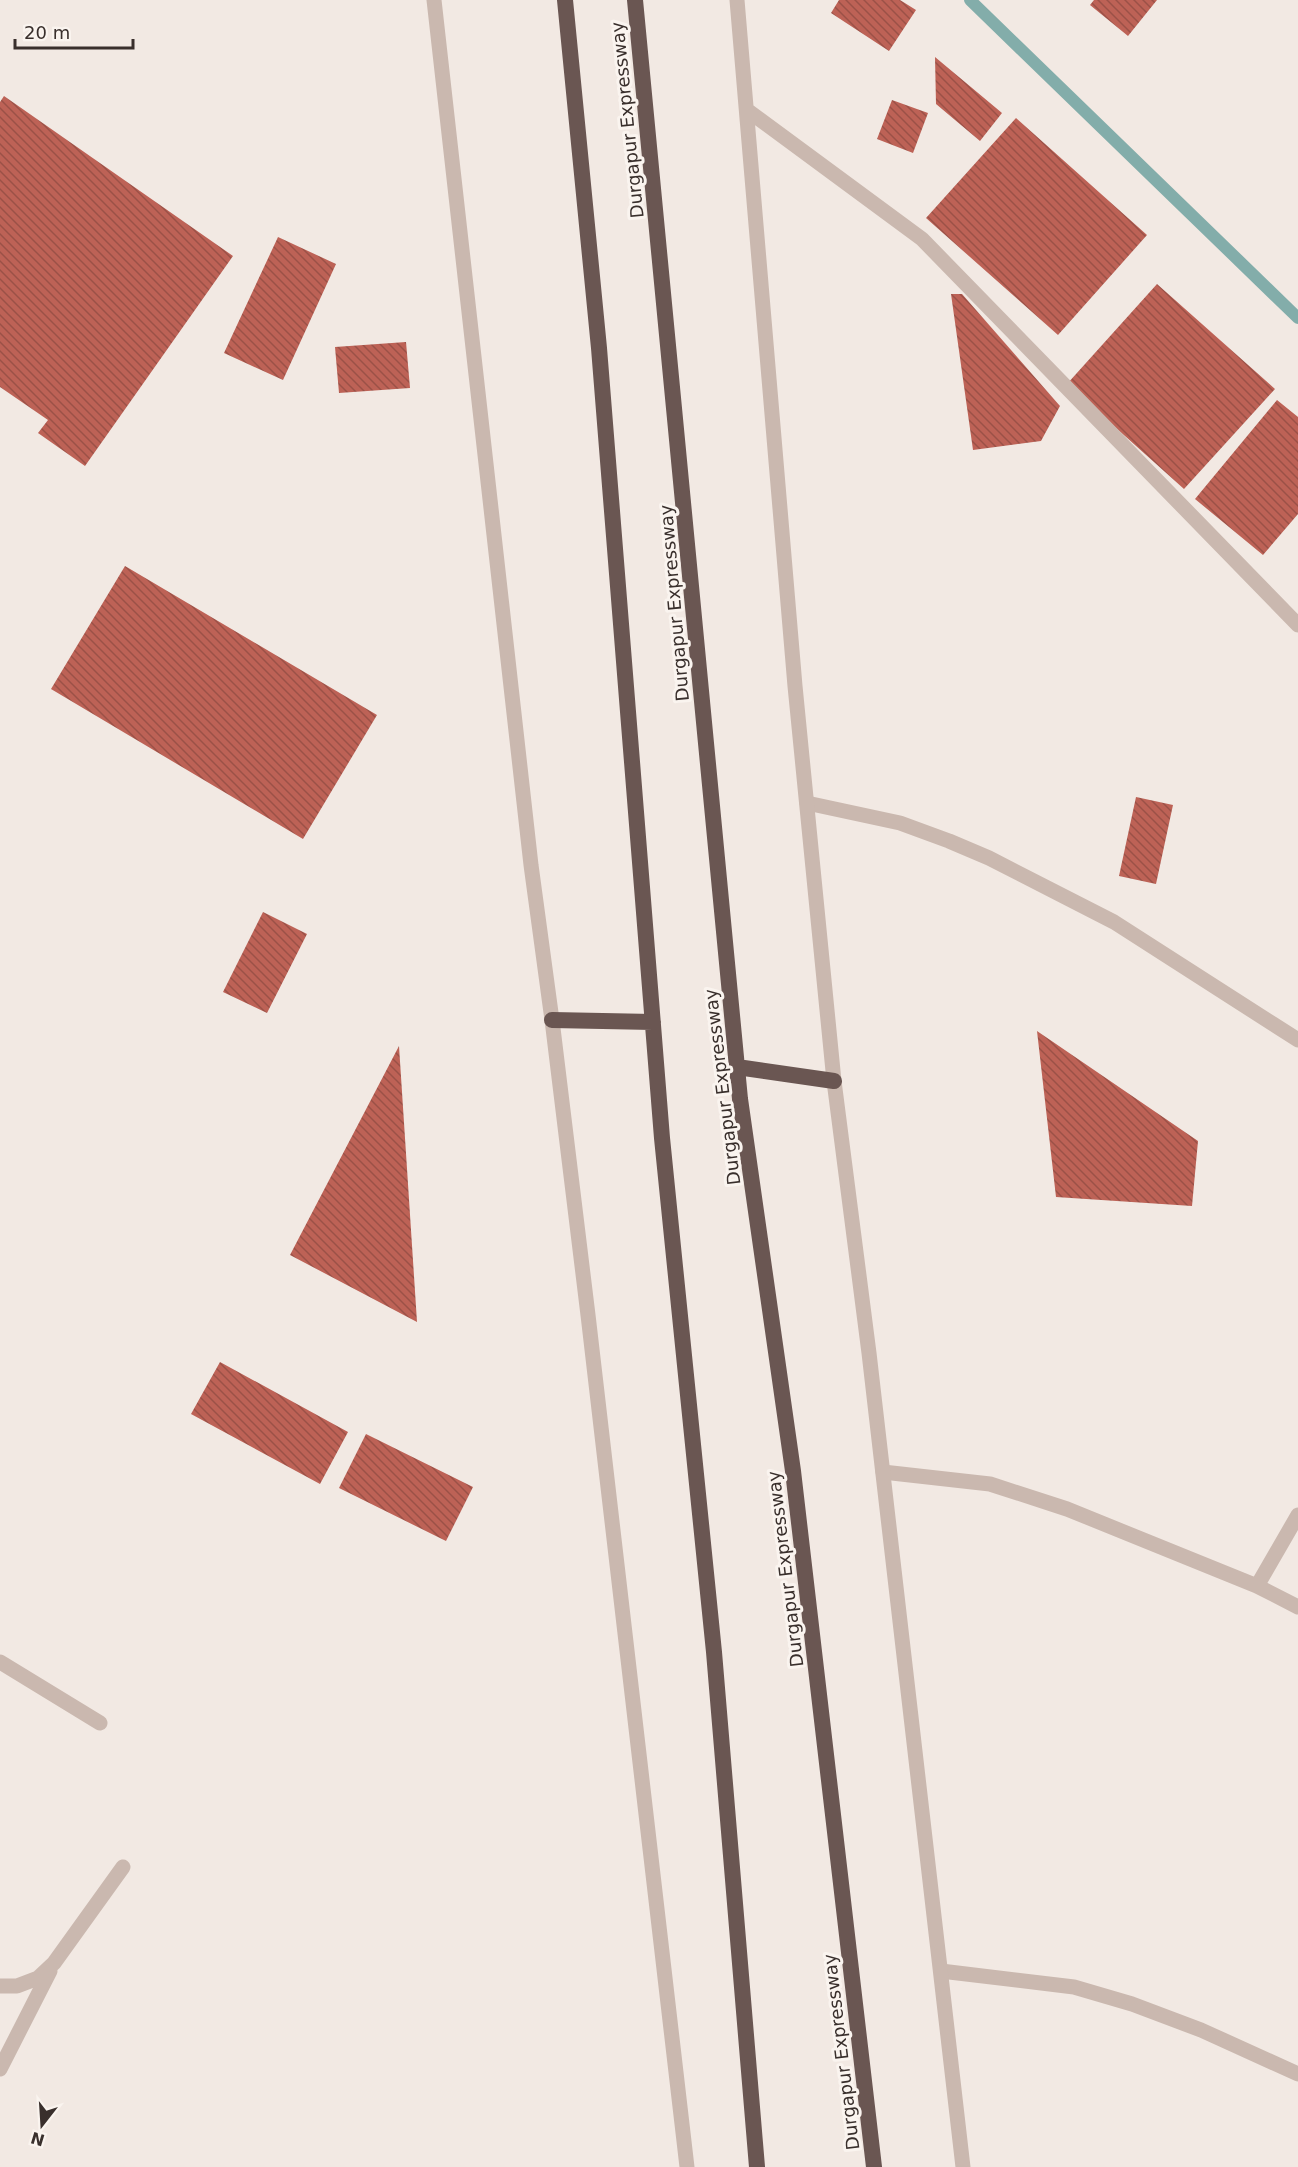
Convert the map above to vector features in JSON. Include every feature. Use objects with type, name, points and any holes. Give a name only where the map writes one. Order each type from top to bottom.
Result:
[{"type":"highway","points":[[565,0],[599,348],[662,1138],[713,1641],[758,2167]]},
{"type":"highway","name":"Durgapur Expressway","points":[[635,0],[740,1099],[793,1471],[874,2167]]},
{"type":"highway","points":[[552,1020],[653,1022]]},
{"type":"highway","points":[[737,1067],[834,1081]]},
{"type":"street","points":[[434,0],[531,865],[552,1020],[687,2167]]},
{"type":"street","points":[[737,0],[794,674],[834,1081],[883,1472],[963,2167]]},
{"type":"street","points":[[747,110],[922,239],[1298,625]]},
{"type":"street","points":[[807,803],[900,823],[989,858],[1114,922],[1298,1040]]},
{"type":"street","points":[[883,1472],[990,1484],[1067,1509],[1257,1586],[1298,1607]]},
{"type":"street","points":[[1257,1586],[1298,1515]]},
{"type":"street","points":[[0,1662],[100,1723]]},
{"type":"street","points":[[0,2069],[54,1963],[123,1867]]},
{"type":"street","points":[[0,1986],[17,1986],[38,1978],[54,1963]]},
{"type":"street","points":[[941,1971],[1074,1987],[1132,2004],[1200,2030],[1298,2074]]},
{"type":"building","points":[[839,0],[900,0],[916,10],[889,51],[831,13]]},
{"type":"building","points":[[1094,0],[1157,0],[1128,36],[1090,5]]},
{"type":"building","points":[[935,57],[1002,113],[980,141],[936,104]]},
{"type":"building","points":[[4,96],[233,256],[85,466],[38,433],[48,420],[0,387],[0,102]]},
{"type":"building","points":[[892,100],[928,113],[913,153],[877,139]]},
{"type":"building","points":[[1016,118],[1147,235],[1058,335],[926,218]]},
{"type":"building","points":[[278,237],[336,264],[283,380],[224,353]]},
{"type":"building","points":[[1157,284],[1275,389],[1184,489],[1067,384]]},
{"type":"building","points":[[951,294],[962,294],[1060,406],[1041,441],[973,450]]},
{"type":"building","points":[[406,342],[410,388],[339,393],[335,347]]},
{"type":"building","points":[[1277,400],[1298,417],[1298,514],[1263,555],[1195,499]]},
{"type":"building","points":[[125,566],[377,715],[303,839],[51,689]]},
{"type":"building","points":[[1136,797],[1173,805],[1156,884],[1119,876]]},
{"type":"building","points":[[263,912],[307,934],[267,1013],[223,992]]},
{"type":"building","points":[[1037,1031],[1198,1141],[1192,1206],[1056,1197]]},
{"type":"building","points":[[399,1046],[417,1322],[290,1255]]},
{"type":"building","points":[[220,1362],[348,1432],[320,1484],[191,1414]]},
{"type":"building","points":[[366,1434],[473,1487],[446,1541],[339,1488]]},
{"type":"waterway","points":[[970,0],[1298,318]]}]
